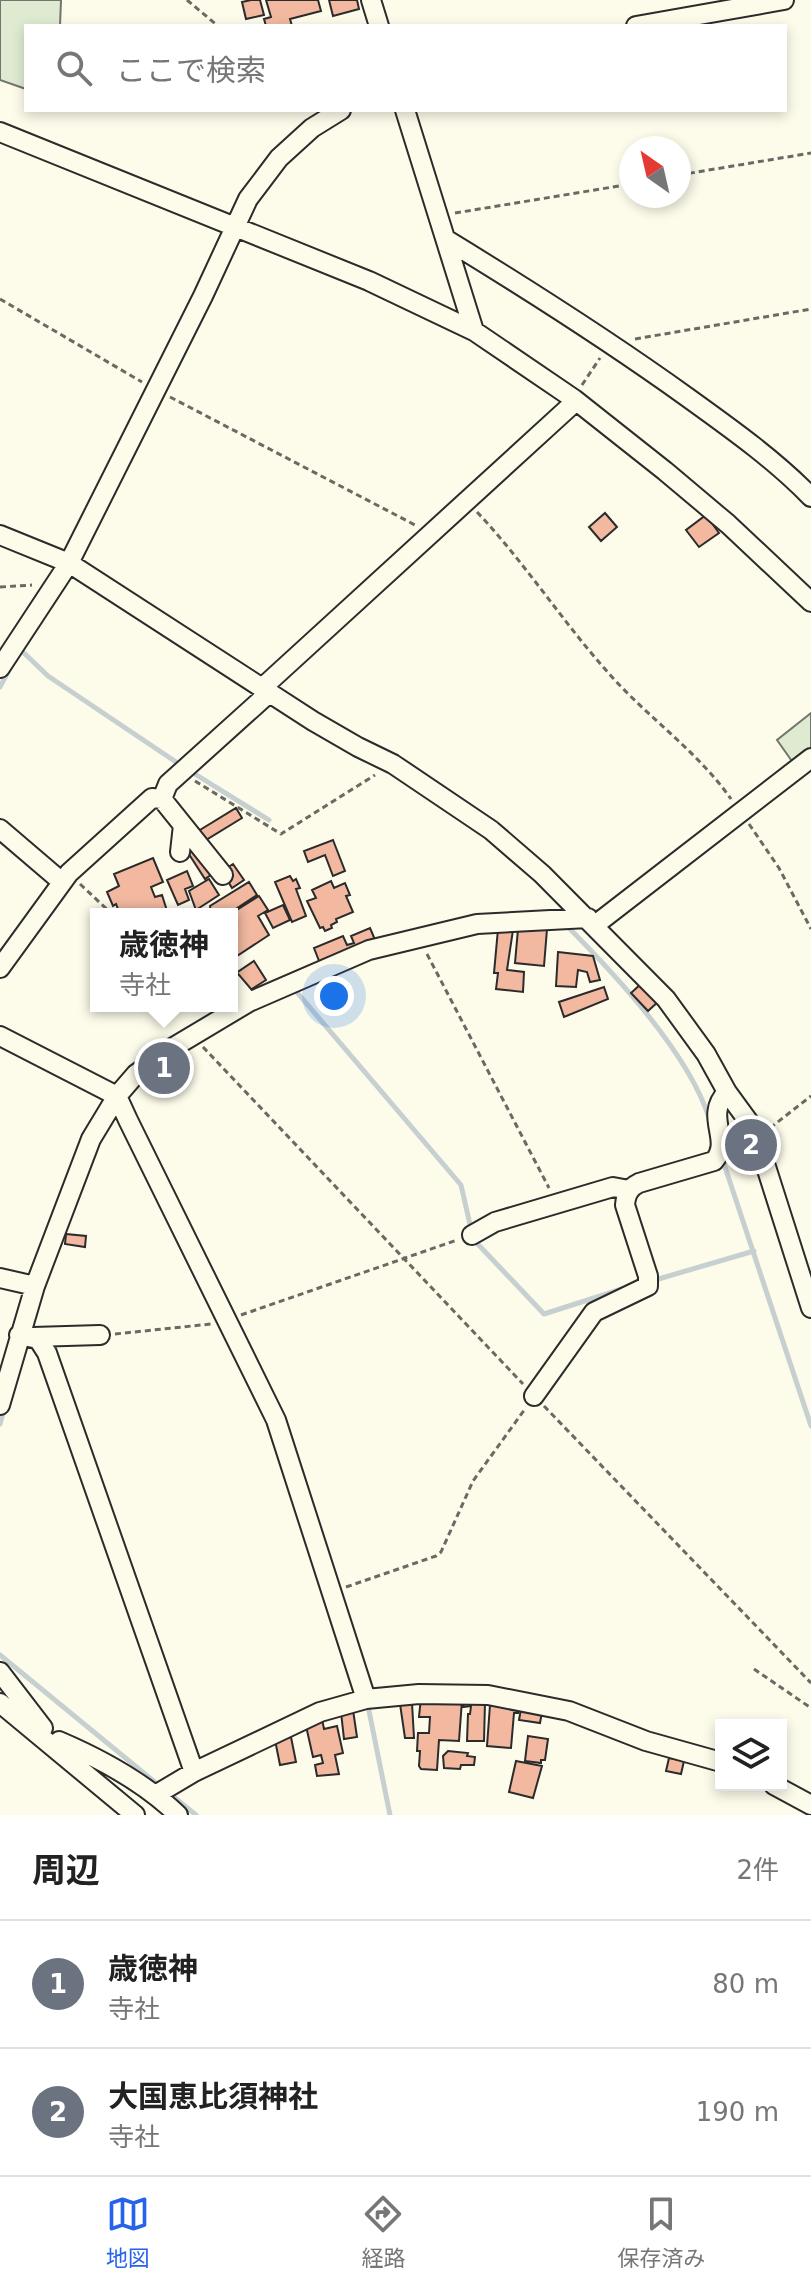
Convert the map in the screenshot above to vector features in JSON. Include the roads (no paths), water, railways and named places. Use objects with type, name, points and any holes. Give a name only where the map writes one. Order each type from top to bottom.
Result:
[{"type":"street","points":[[371,0],[378,24]]},
{"type":"street","points":[[647,24],[784,0]]},
{"type":"street","points":[[0,668],[69,563],[203,296],[233,226],[263,175],[312,128],[338,112]]},
{"type":"street","points":[[406,112],[474,331]]},
{"type":"street","points":[[0,132],[369,281],[474,331],[575,400],[728,524],[811,602]]},
{"type":"street","points":[[447,240],[538,295],[749,441],[811,497]]},
{"type":"street","points":[[162,799],[164,789],[265,690],[575,400]]},
{"type":"street","points":[[0,535],[69,563],[265,690],[358,747],[393,764],[491,830],[591,922],[666,999],[706,1054],[758,1137],[811,1308]]},
{"type":"street","points":[[238,1008],[369,950],[418,936],[477,924],[591,922],[811,758]]},
{"type":"street","points":[[0,968],[66,877],[152,798],[162,799],[223,875]]},
{"type":"street","points":[[180,852],[183,825]]},
{"type":"street","points":[[0,829],[66,877]]},
{"type":"street","points":[[238,989],[249,1002]]},
{"type":"street","points":[[0,1405],[26,1336],[35,1286],[91,1139],[119,1098],[151,1062],[232,1012]]},
{"type":"street","points":[[0,1036],[119,1098],[224,1321],[276,1420],[366,1699]]},
{"type":"street","points":[[534,1396],[594,1312],[648,1286],[649,1278],[625,1205],[629,1190],[639,1183],[714,1161],[718,1157],[720,1146],[716,1110],[718,1101],[727,1092]]},
{"type":"street","points":[[472,1235],[495,1222],[613,1187],[629,1190]]},
{"type":"street","points":[[0,1278],[35,1286]]},
{"type":"street","points":[[26,1336],[100,1335]]},
{"type":"street","points":[[26,1336],[42,1343],[47,1353],[194,1772]]},
{"type":"street","points":[[0,1672],[43,1727],[48,1742]]},
{"type":"street","points":[[157,1794],[194,1772],[320,1712],[366,1699],[419,1694],[488,1695],[569,1711],[646,1741],[715,1760]]},
{"type":"street","points":[[0,1703],[135,1815]]},
{"type":"street","points":[[48,1742],[60,1741],[157,1794],[178,1815]]},
{"type":"street","points":[[785,1791],[811,1805]]},
{"type":"waterway","points":[[23,652],[48,676],[182,766]]},
{"type":"waterway","points":[[0,687],[9,670]]},
{"type":"waterway","points":[[190,771],[269,820]]},
{"type":"waterway","points":[[566,925],[648,1015],[685,1067],[709,1118]]},
{"type":"waterway","points":[[295,990],[461,1185],[471,1229]]},
{"type":"waterway","points":[[722,1158],[811,1426]]},
{"type":"waterway","points":[[473,1239],[544,1314],[622,1289]]},
{"type":"waterway","points":[[655,1280],[754,1251]]},
{"type":"waterway","points":[[0,1424],[4,1409]]},
{"type":"waterway","points":[[0,1655],[156,1783]]},
{"type":"waterway","points":[[368,1706],[390,1815]]},
{"type":"waterway","points":[[170,1794],[196,1815]]},
{"type":"place","name":"歳徳神","points":[[164,1068]]},
{"type":"place","name":"大国恵比須神社","points":[[751,1145]]}]
